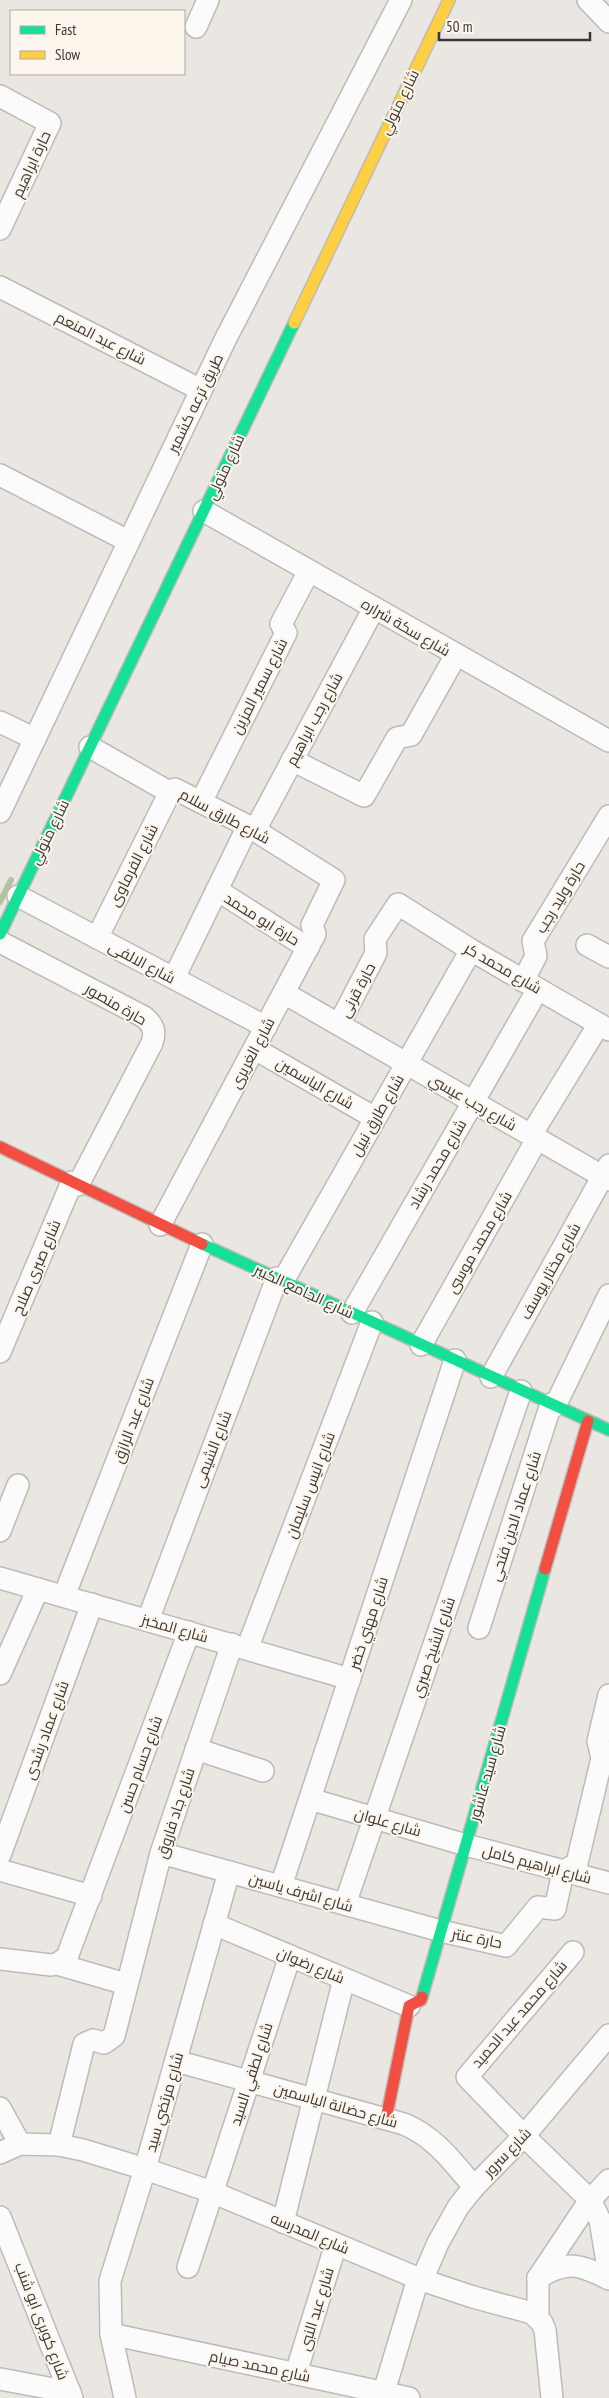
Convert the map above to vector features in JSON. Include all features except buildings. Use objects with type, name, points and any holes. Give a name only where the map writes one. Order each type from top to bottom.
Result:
[{"type":"street","points":[[196,27],[208,0]]},
{"type":"street","name":"طريق ترعه كشمير","points":[[0,812],[128,540],[202,390],[401,0]]},
{"type":"street","name":"شارع متولي","points":[[0,934],[449,0]]},
{"type":"street","points":[[588,0],[609,22]]},
{"type":"street","name":"حارة ابراهيم","points":[[0,96],[50,123],[0,229]]},
{"type":"street","name":"شارع عبد المنعم","points":[[0,287],[202,390]]},
{"type":"street","points":[[0,475],[128,540]]},
{"type":"street","name":"شارع سكة شراره","points":[[204,511],[609,741]]},
{"type":"street","name":"شارع سمير المزين","points":[[201,802],[286,633],[281,624],[309,571]]},
{"type":"street","name":"شارع رجب ابراهيم","points":[[174,978],[217,890],[251,828],[292,760],[374,608]]},
{"type":"street","points":[[292,760],[364,796],[397,738],[411,736],[456,655]]},
{"type":"street","points":[[0,722],[35,739]]},
{"type":"street","name":"شارع طارق سلام","points":[[90,747],[170,792],[174,788],[251,828],[334,880]]},
{"type":"street","name":"شارع الفرماوى","points":[[96,938],[170,792]]},
{"type":"street","name":"حارة وليد رجب","points":[[530,985],[536,956],[533,941],[609,816]]},
{"type":"street","name":"شارع الغريرى","points":[[160,1225],[308,948],[315,934],[312,925],[334,880]]},
{"type":"street","name":"حارة ابو محمد","points":[[217,890],[308,948]]},
{"type":"street","name":"شارع الالفى","points":[[18,896],[266,1027]]},
{"type":"street","name":"شارع محمد كر","points":[[398,904],[471,950],[604,1027]]},
{"type":"street","name":"حارة قرنى","points":[[339,1024],[376,953],[375,939],[398,904]]},
{"type":"street","name":"حارة منصور","points":[[0,942],[144,1017],[152,1025],[154,1037],[152,1043],[75,1183]]},
{"type":"street","points":[[587,945],[609,957]]},
{"type":"street","name":"شارع طارق نبيل","points":[[280,1280],[471,950]]},
{"type":"street","name":"شارع محمد رشاد","points":[[352,1313],[472,1102],[530,985]]},
{"type":"street","name":"شارع رجب عيسي","points":[[284,993],[534,1137],[607,1174]]},
{"type":"street","name":"شارع محمد موسى","points":[[421,1344],[534,1137],[604,1027]]},
{"type":"street","name":"شارع الياسمين","points":[[255,1049],[375,1118]]},
{"type":"street","name":"شارع الجامع الكبير","points":[[0,1147],[160,1225],[609,1430]]},
{"type":"street","name":"شارع مختار يوسف","points":[[491,1377],[607,1174]]},
{"type":"street","name":"شارع صبرى صلاح","points":[[0,1352],[75,1183]]},
{"type":"street","name":"شارع عبد الرازق","points":[[64,1596],[202,1244]]},
{"type":"street","name":"شارع الشيمى","points":[[148,1620],[280,1280]]},
{"type":"street","name":"شارع عماد الدين فتحي","points":[[479,1628],[553,1405],[609,1295]]},
{"type":"street","name":"شارع انيس سليمان","points":[[240,1646],[372,1322]]},
{"type":"street","name":"شارع مهني خضر","points":[[281,1886],[455,1360]]},
{"type":"street","name":"شارع الشيخ صبري","points":[[345,1904],[521,1391]]},
{"type":"street","name":"شارع سيد عاشور","points":[[409,2006],[422,2000],[588,1421]]},
{"type":"street","points":[[0,1531],[18,1484]]},
{"type":"street","name":"شارع المخبز","points":[[0,1578],[350,1679]]},
{"type":"street","points":[[0,1674],[38,1589]]},
{"type":"street","name":"شارع عماد رشدى","points":[[0,1855],[92,1604]]},
{"type":"street","name":"شارع حسام حسن","points":[[57,1964],[70,1951],[189,1632]]},
{"type":"street","name":"شارع جاد فاروق","points":[[126,1984],[161,1853],[196,1749],[240,1646]]},
{"type":"street","points":[[563,1872],[575,1866],[578,1860],[602,1758],[598,1741],[609,1695]]},
{"type":"street","points":[[196,1749],[263,1771]]},
{"type":"street","name":"شارع علوان","points":[[310,1799],[466,1846]]},
{"type":"street","name":"شارع ابراهيم كامل","points":[[466,1846],[609,1883]]},
{"type":"street","name":"شارع اشرف ياسين","points":[[161,1853],[441,1931]]},
{"type":"street","points":[[0,1870],[91,1896]]},
{"type":"street","name":"شارع مرتضي سيد","points":[[125,2398],[111,2334],[110,2281],[146,2169],[229,1872]]},
{"type":"street","name":"حارة عنتر","points":[[441,1931],[506,1946],[538,1907],[554,1910],[563,1872]]},
{"type":"street","name":"شارع رضوان","points":[[214,1924],[409,2006]]},
{"type":"street","name":"شارع محمد عبد الحميد","points":[[524,2136],[467,2077],[573,1952]]},
{"type":"street","name":"شارع لطفي السيد","points":[[188,2267],[290,1956]]},
{"type":"street","points":[[0,1959],[44,1965],[57,1964],[126,1984],[114,2036],[104,2043],[93,2040],[84,2044],[59,2145]]},
{"type":"street","points":[[283,2222],[344,1979]]},
{"type":"street","points":[[386,2120],[409,2006]]},
{"type":"street","name":"شارع سرور","points":[[383,2395],[420,2280],[447,2225],[474,2187],[524,2136],[609,2035]]},
{"type":"street","name":"شارع حضانة الياسمين","points":[[176,2061],[421,2131],[435,2142],[474,2187]]},
{"type":"street","points":[[0,2108],[20,2144]]},
{"type":"street","points":[[524,2136],[590,2200],[600,2220],[609,2274]]},
{"type":"street","name":"شارع المدرسه","points":[[0,2153],[20,2144],[59,2145],[83,2150],[146,2169],[212,2192],[420,2280],[473,2297],[524,2310],[538,2317]]},
{"type":"street","points":[[552,2398],[545,2330],[538,2317],[538,2278],[590,2200],[609,2180]]},
{"type":"street","name":"شارع كوبرى ابو شنب","points":[[0,2217],[71,2395]]},
{"type":"street","name":"شارع عبد النبى","points":[[296,2374],[336,2244]]},
{"type":"street","points":[[538,2278],[555,2268],[568,2265],[581,2267],[609,2279]]},
{"type":"street","name":"شارع محمد صيام","points":[[111,2334],[383,2395],[409,2398]]},
{"type":"street","points":[[0,2379],[71,2395]]},
{"type":"waterway","points":[[0,902],[11,880]]},
{"type":"traffic: fast","points":[[0,934],[294,323]]},
{"type":"traffic: fast","points":[[202,1244],[609,1430]]},
{"type":"traffic: fast","points":[[422,1997],[545,1569]]},
{"type":"traffic: slow","points":[[294,323],[449,0]]},
{"type":"traffic: jam","points":[[0,1147],[202,1244]]},
{"type":"traffic: jam","points":[[545,1569],[588,1421]]},
{"type":"traffic: jam","points":[[386,2119],[409,2006],[421,2000],[422,1997]]}]
